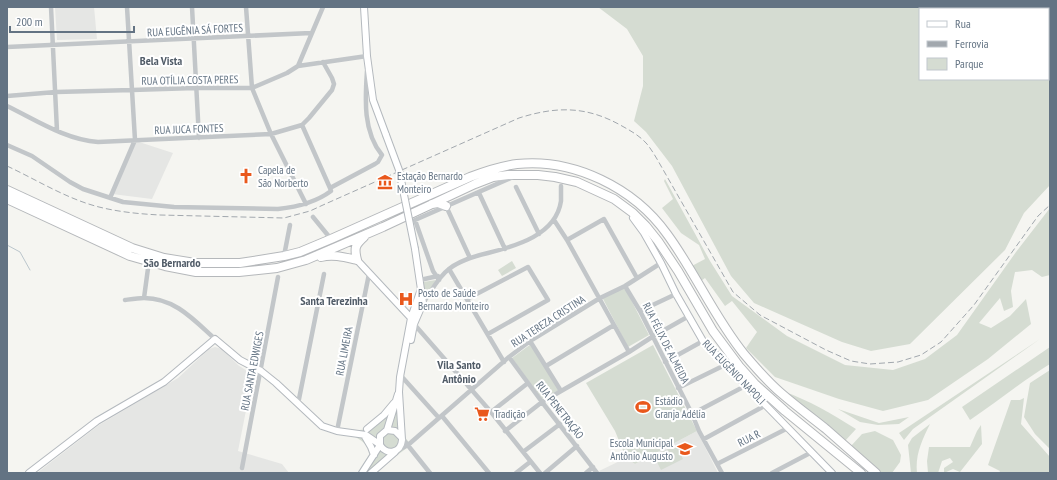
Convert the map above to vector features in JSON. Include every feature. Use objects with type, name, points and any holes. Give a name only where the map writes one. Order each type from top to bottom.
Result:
[{"type":"highway","points":[[7,190],[132,248],[164,258],[195,263],[240,263],[284,256],[331,239],[470,176],[490,169],[518,164],[556,165],[578,170],[618,190],[654,218],[667,234],[728,332],[744,354],[780,392],[826,429],[876,473]]},
{"type":"highway","points":[[306,260],[493,177],[522,175],[555,177],[577,182],[614,199],[633,213],[646,226],[678,271],[713,331],[739,366],[755,384],[785,411],[861,473]]},
{"type":"highway","points":[[7,199],[130,256],[165,266],[196,272],[239,272],[277,268],[306,260],[333,255],[357,260]]},
{"type":"highway","points":[[427,205],[438,203],[446,206]]},
{"type":"highway","points":[[357,260],[354,250],[358,242],[371,232]]},
{"type":"street","points":[[51,7],[57,131]]},
{"type":"street","points":[[110,198],[135,140],[127,7]]},
{"type":"street","points":[[192,7],[198,138]]},
{"type":"street","points":[[246,7],[252,88],[271,134],[306,204]]},
{"type":"street","points":[[298,66],[323,7]]},
{"type":"street","points":[[330,188],[378,162],[382,156],[377,148],[367,120],[367,59],[364,7]]},
{"type":"street","name":"RUA EUGÊNIA SÁ FORTES","points":[[7,47],[312,33]]},
{"type":"street","points":[[367,59],[373,100],[399,170],[415,249],[423,303]]},
{"type":"street","name":"RUA OTÍLIA COSTA PERES","points":[[7,96],[56,92],[252,88],[287,73],[298,66],[323,62],[367,59]]},
{"type":"street","points":[[7,145],[32,156],[83,189],[123,202],[174,207],[294,208],[306,204],[331,191],[302,125],[332,90],[334,84],[323,62]]},
{"type":"street","name":"RUA JUCA FONTES","points":[[7,106],[57,131],[84,141],[198,138],[271,134],[302,125]]},
{"type":"street","points":[[439,278],[433,271],[415,220],[479,193],[495,184],[522,175]]},
{"type":"street","points":[[412,321],[439,278],[449,269],[470,258],[505,248],[540,234],[554,220],[561,202],[561,186]]},
{"type":"street","points":[[516,187],[540,234]]},
{"type":"street","points":[[479,193],[505,248]]},
{"type":"street","name":"RUA EUGÊNIO NAPOLI","points":[[614,199],[638,224],[703,341],[832,473]]},
{"type":"street","points":[[446,206],[470,258]]},
{"type":"street","points":[[313,217],[331,239]]},
{"type":"street","points":[[567,240],[604,219],[637,278]]},
{"type":"street","points":[[554,220],[600,298],[629,352]]},
{"type":"street","points":[[284,256],[290,224]]},
{"type":"street","points":[[357,260],[491,412],[540,473]]},
{"type":"street","points":[[144,298],[149,262]]},
{"type":"street","name":"RUA TEREZA CRISTINA","points":[[397,450],[408,445],[530,341],[600,298],[625,286],[661,263]]},
{"type":"street","points":[[467,299],[528,267],[548,300],[488,334]]},
{"type":"street","points":[[449,269],[504,362]]},
{"type":"street","points":[[298,404],[324,274]]},
{"type":"street","name":"RUA LIMEIRA","points":[[337,431],[369,274]]},
{"type":"street","name":"RUA SANTA EDWIGES","points":[[242,468],[278,277]]},
{"type":"street","points":[[420,280],[439,278]]},
{"type":"street","name":"RUA FÉLIX DE ALMEIDA","points":[[625,286],[640,311],[664,362],[722,473]]},
{"type":"street","points":[[362,473],[380,445],[380,436],[386,430],[399,392],[412,321],[421,289]]},
{"type":"street","points":[[640,311],[676,294]]},
{"type":"street","points":[[125,300],[144,298],[160,299],[175,305],[190,316],[240,360],[261,371],[276,383],[322,426],[337,431],[364,435],[380,445],[387,452],[397,450]]},
{"type":"street","points":[[505,431],[542,402],[689,316]]},
{"type":"street","points":[[546,366],[614,325]]},
{"type":"street","points":[[30,473],[97,421],[164,382],[215,339]]},
{"type":"street","points":[[530,341],[561,391]]},
{"type":"street","points":[[664,362],[703,341]]},
{"type":"street","name":"RUA PENETRAÇÃO","points":[[510,357],[542,402],[597,473]]},
{"type":"street","points":[[678,388],[727,364]]},
{"type":"street","points":[[402,378],[440,417],[489,473]]},
{"type":"street","points":[[491,412],[528,383]]},
{"type":"street","points":[[692,414],[747,385]]},
{"type":"street","points":[[371,473],[401,445],[399,392]]},
{"type":"street","points":[[367,429],[384,415],[396,400]]},
{"type":"street","points":[[704,439],[766,405]]},
{"type":"street","points":[[523,452],[560,424]]},
{"type":"street","points":[[354,433],[375,427],[386,430],[395,430],[430,473]]},
{"type":"street","name":"RUA R","points":[[717,464],[788,428]]},
{"type":"street","points":[[364,435],[374,455]]},
{"type":"street","points":[[545,473],[577,446]]},
{"type":"street","points":[[772,473],[812,452]]},
{"type":"street","points":[[516,473],[530,462]]},
{"type":"street","points":[[586,473],[593,467]]},
{"type":"shaded area","points":[[55,7],[94,7],[97,39],[57,40]]},
{"type":"shaded area","points":[[136,141],[173,153],[152,199],[112,194]]},
{"type":"shaded area","points":[[215,347],[222,349],[238,365],[253,375],[238,451],[282,464],[289,473],[37,473],[99,425],[178,378],[209,349]]},
{"type":"shaded area","name":"Escola Municipal Antônio Augusto","points":[[697,431],[718,473],[601,473],[599,471],[626,458],[635,464]]},
{"type":"green space","points":[[598,7],[1050,7],[1050,185],[1024,213],[1005,250],[910,344],[871,351],[842,342],[754,303],[731,276],[672,166],[646,132],[634,121],[643,86],[643,56],[627,29]]},
{"type":"green space","points":[[665,179],[710,261],[732,296],[787,336],[845,365],[893,370],[925,359],[957,335],[1016,252],[1050,208],[1050,275],[1042,277],[1032,270],[1015,272],[1011,291],[1013,307],[1004,311],[1000,298],[979,323],[991,328],[1010,316],[1026,299],[1031,324],[988,359],[928,400],[883,411],[839,399],[775,377],[746,348],[757,332],[732,301],[725,306],[705,278],[701,281],[690,267],[705,259],[699,245],[681,233],[662,208],[673,199],[664,181]]},
{"type":"green space","points":[[512,261],[516,268],[502,276],[498,270]]},
{"type":"green space","points":[[436,280],[424,299],[423,282]]},
{"type":"green space","points":[[620,287],[626,290],[649,335],[628,347],[602,297]]},
{"type":"green space","points":[[1040,339],[913,429],[904,440],[899,433]]},
{"type":"green space","points":[[531,344],[559,390],[542,399],[512,358]]},
{"type":"green space","name":"Estádio Granja Adélia","points":[[653,345],[697,431],[635,464],[626,458],[615,431],[586,383]]},
{"type":"green space","points":[[1050,347],[1050,364],[1029,377],[970,420],[962,407]]},
{"type":"green space","points":[[1050,370],[1050,449],[1035,434],[1024,417],[1030,383]]},
{"type":"green space","points":[[782,391],[811,403],[856,429],[845,441]]},
{"type":"green space","points":[[400,393],[404,436],[411,445],[373,473],[361,473],[371,455],[369,450],[360,439],[342,432],[368,429]]},
{"type":"green space","points":[[1024,398],[1021,424],[1050,457],[1050,473],[999,473],[1000,471],[988,465],[1011,400],[1020,400]]},
{"type":"green space","points":[[838,409],[879,423],[909,417],[899,424],[878,425],[860,422]]},
{"type":"green space","points":[[930,424],[918,454],[917,473],[911,473],[908,445],[912,438]]},
{"type":"green space","points":[[981,425],[982,444],[960,472],[953,469],[944,473],[944,468],[953,462],[950,458],[942,461],[938,473],[928,473],[927,461],[929,447],[970,447]]},
{"type":"green space","points":[[875,431],[893,440],[901,455],[900,462],[892,473],[881,473],[851,446],[862,434]]},
{"type":"green space","points":[[676,445],[683,459],[661,470],[654,456]]},
{"type":"waterway","points":[[7,245],[20,252],[30,270]]},
{"type":"railway","points":[[7,166],[52,189],[87,204],[114,210],[160,215],[284,218],[310,211],[519,118],[546,111],[572,110],[584,112],[609,119],[632,132],[647,144],[733,292],[760,315],[826,350],[851,361],[870,364],[898,362],[921,355],[941,342],[974,305],[1038,216],[1050,205]]},
{"type":"place","name":"Capela de São Norberto","points":[[246,176]]},
{"type":"place","name":"Estação Bernardo Monteiro","points":[[385,182]]},
{"type":"place","name":"Posto de Saúde Bernardo Monteiro","points":[[406,299]]},
{"type":"place","name":"Estádio Granja Adélia","points":[[643,407]]},
{"type":"place","name":"Tradição","points":[[482,414]]},
{"type":"place","name":"Escola Municipal Antônio Augusto","points":[[685,449]]},
{"type":"district","name":"Bela Vista","points":[[161,60]]},
{"type":"district","name":"São Bernardo","points":[[172,262]]},
{"type":"district","name":"Santa Terezinha","points":[[334,300]]},
{"type":"district","name":"Vila Santo Antônio","points":[[459,371]]}]
